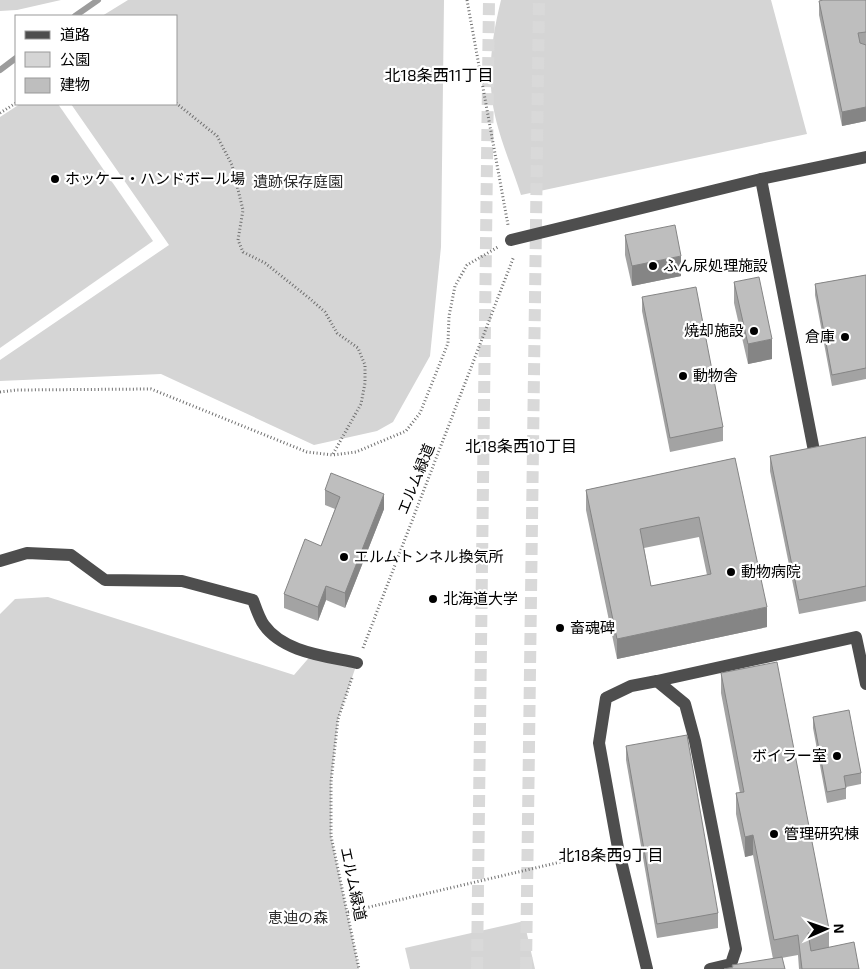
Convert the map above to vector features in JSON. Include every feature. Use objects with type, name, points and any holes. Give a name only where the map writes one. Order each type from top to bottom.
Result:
[{"type":"street","points":[[511,240],[761,179],[866,157]]},
{"type":"street","points":[[761,179],[815,456]]},
{"type":"street","points":[[0,561],[27,553],[70,554],[105,580],[182,581],[253,600],[264,625],[282,642],[308,652],[357,663]]},
{"type":"street","points":[[656,969],[646,963],[618,848],[599,743],[606,698],[631,686],[856,638],[866,684]]},
{"type":"street","points":[[657,681],[685,704],[695,741],[736,949],[731,964],[710,969]]},
{"type":"path","name":"エルム緑道","points":[[359,969],[332,836],[331,782],[338,718],[357,663],[515,258],[467,0]]},
{"type":"path","points":[[0,113],[15,104]]},
{"type":"path","points":[[178,105],[217,136],[232,165],[243,210],[238,240],[243,252],[265,263],[309,298],[325,312],[337,333],[358,348],[365,365],[365,383],[361,404],[333,455]]},
{"type":"path","points":[[0,392],[17,390],[151,389],[307,452],[333,455],[356,452],[406,431],[420,412],[448,343],[449,316],[454,286],[467,264],[511,240]]},
{"type":"path","points":[[348,912],[618,848]]},
{"type":"green space","points":[[0,0],[61,0],[17,10],[0,11]]},
{"type":"green space","name":"遺跡保存庭園","points":[[128,0],[444,0],[441,247],[430,356],[393,422],[377,431],[314,445],[161,374],[0,381],[0,360],[169,245],[72,105],[178,105],[178,15],[104,15]]},
{"type":"green space","points":[[501,0],[771,0],[807,134],[521,195],[500,135],[492,99],[492,49]]},
{"type":"green space","name":"ホッケー・ハンドボール場","points":[[18,105],[59,105],[153,241],[0,348],[0,117]]},
{"type":"green space","name":"恵迪の森","points":[[48,597],[294,675],[313,653],[357,663],[338,719],[331,782],[331,836],[359,969],[0,969],[0,614],[15,599]]},
{"type":"green space","points":[[524,921],[535,969],[410,969],[405,948]]},
{"type":"building","points":[[866,0],[866,32],[858,33],[860,43],[866,45],[866,107],[842,112],[819,1]]},
{"type":"building","points":[[675,225],[681,256],[632,266],[625,235]]},
{"type":"building","name":"倉庫","points":[[866,275],[866,368],[832,375],[815,284]]},
{"type":"building","points":[[759,277],[772,339],[748,344],[734,282]]},
{"type":"building","name":"動物舎","points":[[696,287],[723,427],[670,438],[642,297]]},
{"type":"building","points":[[866,437],[866,586],[799,600],[770,456]]},
{"type":"building","name":"動物病院","points":[[735,458],[767,607],[617,639],[586,490]],"holes":[[[699,517],[711,574],[651,586],[640,529]]]},
{"type":"building","name":"エルムトンネル換気所","points":[[331,473],[384,494],[345,593],[326,586],[318,607],[284,594],[305,539],[321,546],[340,497],[325,490]]},
{"type":"building","name":"管理研究棟","points":[[777,662],[829,929],[808,933],[811,951],[854,942],[859,969],[802,969],[798,935],[774,940],[753,835],[745,837],[736,793],[744,792],[721,673]]},
{"type":"building","name":"ボイラー室","points":[[849,710],[861,773],[844,776],[846,788],[827,792],[813,717]]},
{"type":"building","points":[[687,735],[718,913],[657,924],[626,746]]},
{"type":"building","points":[[782,957],[785,969],[724,969],[733,967],[732,965]]},
{"type":"waterway","points":[[76,15],[98,0]]},
{"type":"waterway","points":[[0,70],[15,59]]},
{"type":"tunnel","points":[[477,969],[489,0]]},
{"type":"tunnel","points":[[526,969],[539,0]]},
{"type":"place","name":"ホッケー・ハンドボール場","points":[[55,179]]},
{"type":"place","name":"ふん尿処理施設","points":[[653,266]]},
{"type":"place","name":"焼却施設","points":[[754,331]]},
{"type":"place","name":"倉庫","points":[[845,337]]},
{"type":"place","name":"動物舎","points":[[683,376]]},
{"type":"place","name":"エルムトンネル換気所","points":[[344,557]]},
{"type":"place","name":"動物病院","points":[[731,572]]},
{"type":"place","name":"北海道大学","points":[[433,599]]},
{"type":"place","name":"畜魂碑","points":[[560,628]]},
{"type":"place","name":"ボイラー室","points":[[837,756]]},
{"type":"place","name":"管理研究棟","points":[[774,834]]},
{"type":"district","name":"北18条西11丁目","points":[[439,75]]},
{"type":"district","name":"北18条西10丁目","points":[[521,446]]},
{"type":"district","name":"北18条西9丁目","points":[[611,855]]}]
